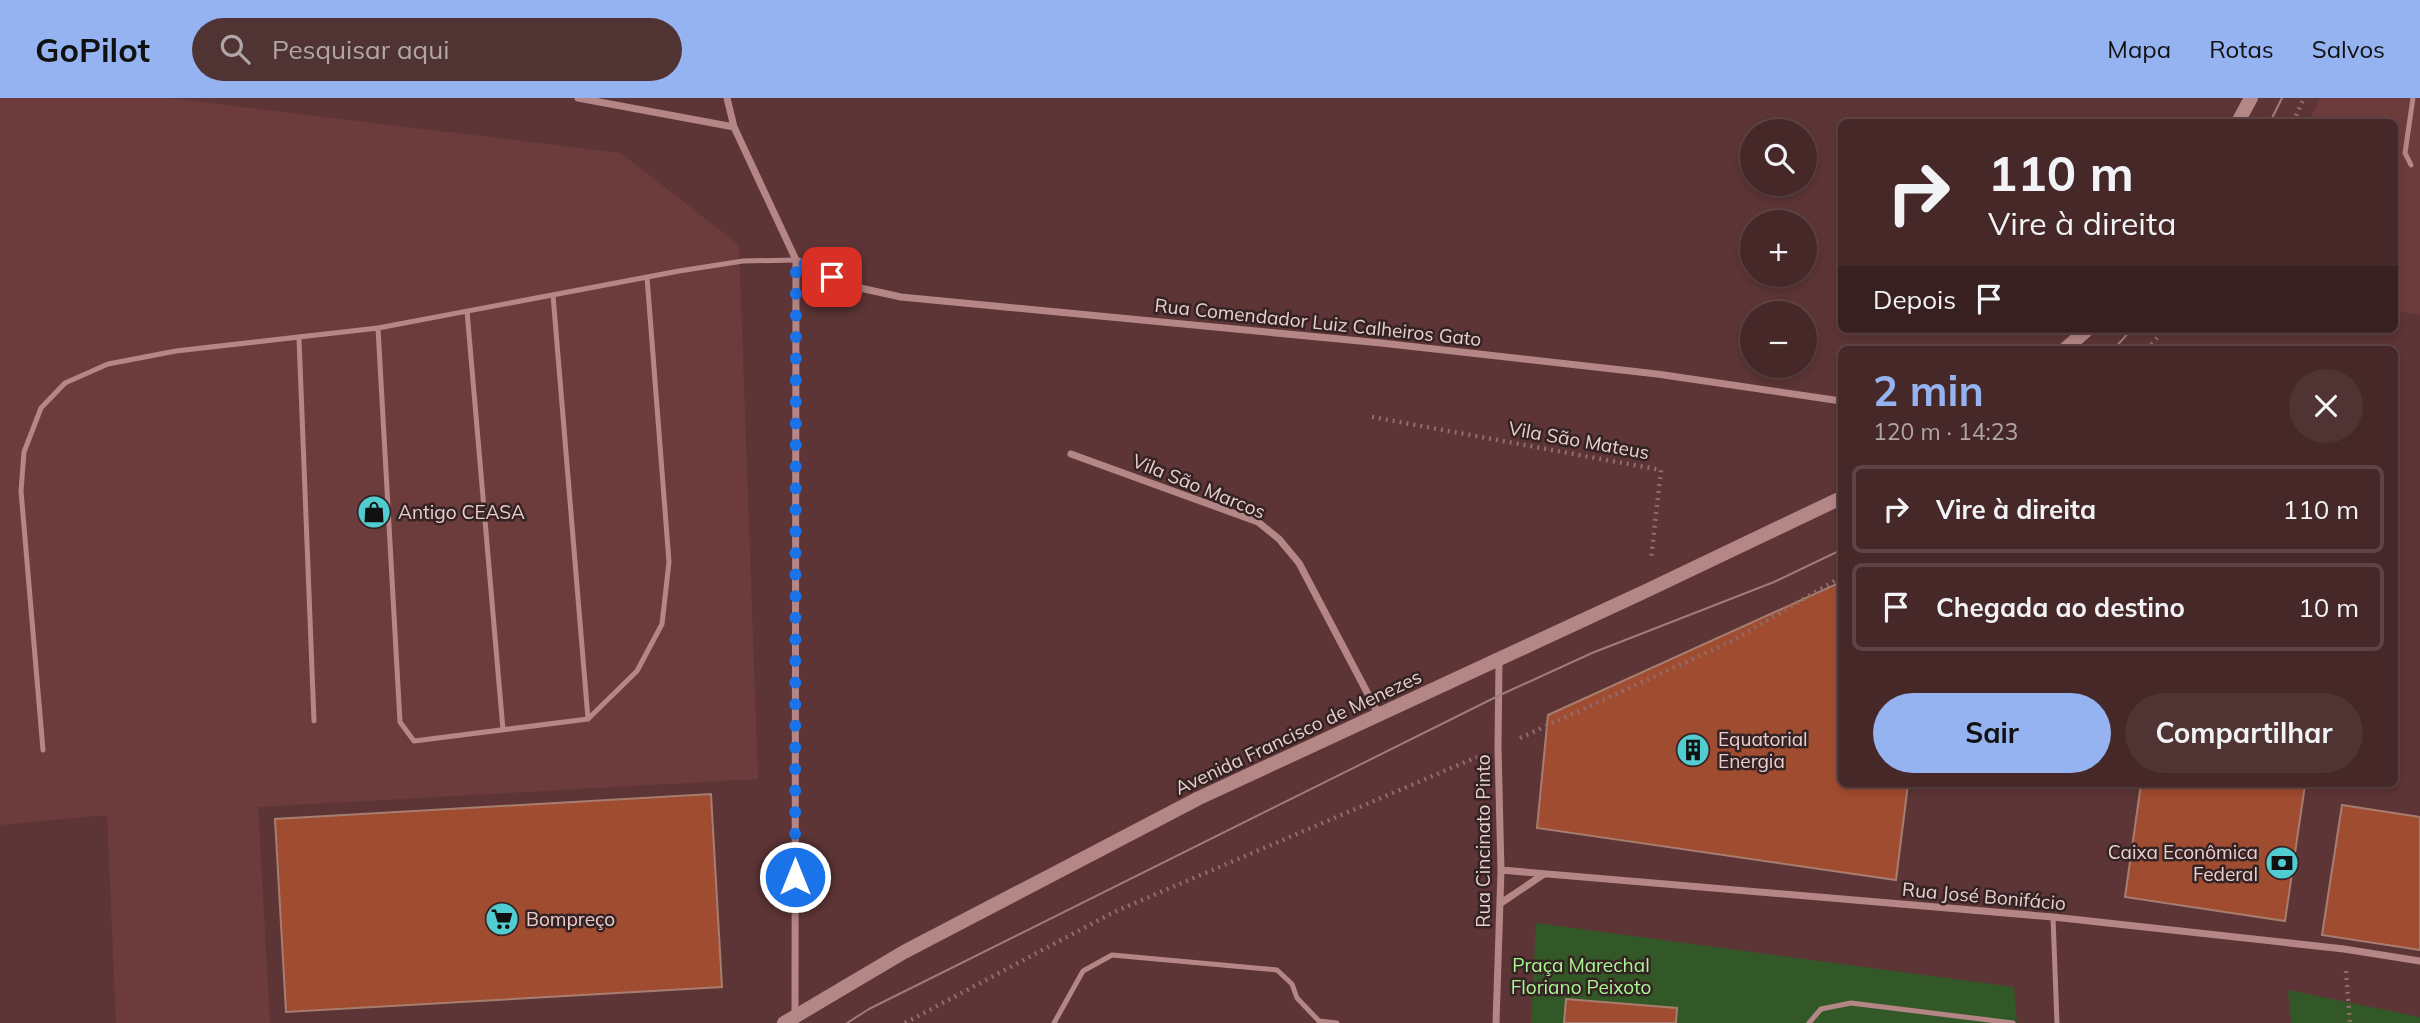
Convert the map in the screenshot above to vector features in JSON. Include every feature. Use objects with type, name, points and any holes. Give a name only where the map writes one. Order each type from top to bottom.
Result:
[{"type":"street","points":[[578,98],[734,127]]},
{"type":"street","points":[[727,98],[734,127],[796,260],[791,1021]]},
{"type":"street","points":[[2240,119],[2251,98]]},
{"type":"street","name":"Rua Comendador Luiz Calheiros Gato","points":[[796,260],[850,286],[901,297],[1395,344],[1657,374],[1838,401]]},
{"type":"street","points":[[2069,346],[2083,333]]},
{"type":"street","name":"Vila São Marcos","points":[[1071,454],[1258,522],[1279,539],[1299,563],[1379,715]]},
{"type":"street","name":"Avenida Francisco de Menezes","points":[[791,1021],[904,952],[1199,798],[1838,499]]},
{"type":"street","name":"Rua Cincinato Pinto","points":[[1496,1023],[1501,904],[1499,660]]},
{"type":"street","name":"Rua José Bonifácio","points":[[1501,870],[2053,917],[2344,949],[2420,961]]},
{"type":"street","points":[[1501,904],[1544,874]]},
{"type":"lane","points":[[2411,165],[2405,153],[2413,98]]},
{"type":"lane","points":[[43,750],[21,491],[24,452],[41,408],[65,383],[108,364],[176,351],[378,328],[743,261],[796,260]]},
{"type":"lane","points":[[378,328],[400,722],[414,741],[588,719],[637,671],[662,624],[669,562],[647,277]]},
{"type":"lane","points":[[553,295],[588,719]]},
{"type":"lane","points":[[467,311],[503,730]]},
{"type":"lane","points":[[299,338],[314,721]]},
{"type":"lane","points":[[2053,917],[2057,1023]]},
{"type":"lane","points":[[1054,1023],[1083,971],[1112,956],[1277,970],[1292,984],[1297,998],[1320,1021],[1337,1023]]},
{"type":"lane","points":[[1809,1023],[1821,1009],[1851,1003],[2013,1023]]},
{"type":"path","points":[[2294,119],[2304,98]]},
{"type":"path","name":"Vila São Mateus","points":[[1372,416],[1661,470],[1647,590]]},
{"type":"path","points":[[905,1023],[1114,912],[1498,748],[1731,641],[1838,579]]},
{"type":"path","points":[[2344,949],[2350,1023]]},
{"type":"shaded area","name":"Antigo CEASA","points":[[0,98],[168,98],[621,153],[739,245],[758,779],[258,807],[270,1023],[116,1023],[107,815],[0,825]]},
{"type":"shaded area","points":[[2320,98],[2420,98],[2420,315],[2398,312],[2398,119],[2310,119]]},
{"type":"green space","name":"Praça Marechal Floriano Peixoto","points":[[1536,923],[2014,987],[2017,1023],[1531,1023]]},
{"type":"green space","points":[[2288,990],[2420,1017],[2420,1023],[2291,1023]]},
{"type":"building","name":"Equatorial Energia","points":[[1838,583],[1838,787],[1908,787],[1896,880],[1537,828],[1548,715]]},
{"type":"building","points":[[2141,787],[2305,787],[2285,921],[2125,897]]},
{"type":"building","points":[[711,794],[722,987],[286,1012],[275,819]]},
{"type":"building","points":[[2342,805],[2420,817],[2420,950],[2322,935]]},
{"type":"building","points":[[1566,999],[1677,1008],[1676,1023],[1564,1023]]},
{"type":"tram line","points":[[2272,119],[2282,98]]},
{"type":"tram line","points":[[2117,346],[2128,333]]},
{"type":"tram line","points":[[847,1023],[869,1009],[1500,695],[1592,653],[1774,582],[1838,551]]},
{"type":"place","name":"Antigo CEASA","points":[[374,512]]},
{"type":"place","name":"Equatorial Energia","points":[[1693,750]]},
{"type":"place","name":"Caixa Econômica Federal","points":[[2282,863]]},
{"type":"place","name":"Bompreço","points":[[502,919]]},
{"type":"route","points":[[795,877],[796,260],[832,277]]}]
